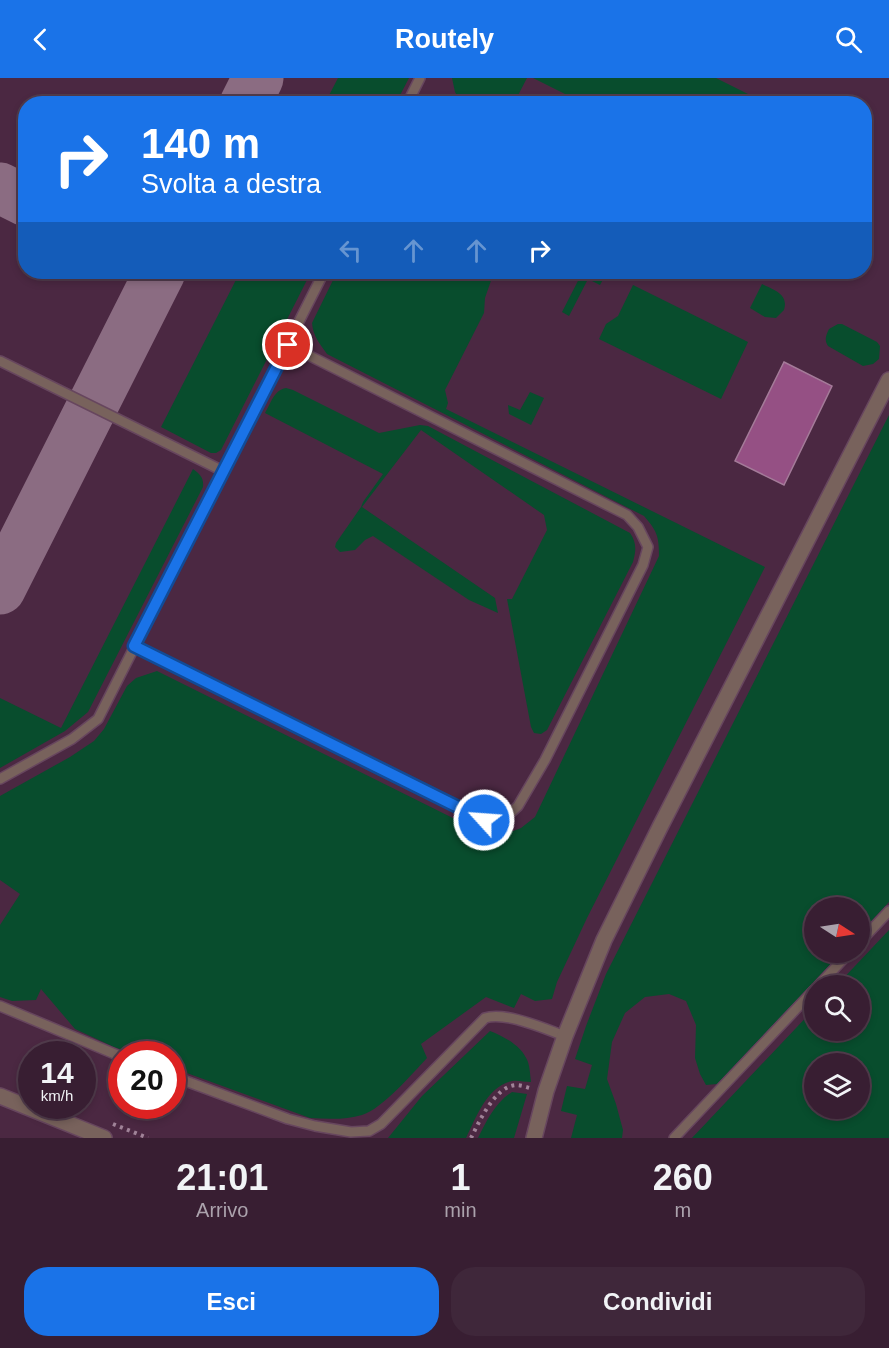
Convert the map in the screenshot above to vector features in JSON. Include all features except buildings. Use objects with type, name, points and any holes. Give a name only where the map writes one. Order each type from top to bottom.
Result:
[{"type":"street","points":[[534,1138],[546,1091],[565,1036],[609,930],[889,380]]},
{"type":"street","points":[[0,1096],[104,1138]]},
{"type":"lane","points":[[411,96],[420,78]]},
{"type":"lane","points":[[0,779],[72,739],[98,719],[321,279]]},
{"type":"lane","points":[[134,646],[484,820],[504,819],[511,813],[518,806],[545,760],[643,565],[648,547],[638,527],[627,515],[288,345]]},
{"type":"lane","points":[[0,361],[223,471]]},
{"type":"lane","points":[[870,931],[889,911]]},
{"type":"lane","points":[[828,975],[840,963]]},
{"type":"lane","points":[[674,1138],[804,1001]]},
{"type":"lane","points":[[0,1006],[108,1051]]},
{"type":"lane","points":[[186,1081],[288,1119],[351,1132],[369,1131],[381,1124],[485,1017],[493,1015],[521,1021],[565,1036]]},
{"type":"path","points":[[471,1138],[494,1099],[505,1089],[515,1085],[546,1091]]},
{"type":"green space","points":[[338,78],[409,78],[400,96],[329,96]]},
{"type":"green space","points":[[452,78],[527,78],[518,96],[457,96]]},
{"type":"green space","points":[[533,78],[716,78],[752,96],[569,96]]},
{"type":"green space","points":[[236,279],[307,279],[221,450],[211,453],[161,427]]},
{"type":"green space","points":[[334,279],[492,279],[485,298],[484,313],[445,390],[448,403],[446,409],[765,567],[587,918],[557,982],[552,999],[535,1001],[521,994],[514,1008],[486,997],[421,1044],[427,1058],[378,1106],[362,1115],[330,1119],[310,1118],[186,1073],[186,1041],[108,1041],[108,1044],[75,1029],[41,989],[36,1000],[12,1001],[0,997],[0,925],[20,894],[0,880],[0,796],[94,741],[104,729],[127,686],[136,678],[157,671],[477,830],[503,835],[521,828],[535,817],[659,556],[656,534],[644,516],[327,354],[315,336],[312,323]]},
{"type":"green space","points":[[579,279],[588,279],[569,316],[562,312]]},
{"type":"green space","points":[[588,279],[603,279],[600,285]]},
{"type":"green space","points":[[762,284],[779,293],[784,300],[784,310],[776,318],[765,317],[750,308]]},
{"type":"green space","points":[[633,285],[748,342],[721,399],[599,339],[606,324],[618,316]]},
{"type":"green space","points":[[838,324],[877,342],[880,346],[879,359],[873,364],[863,366],[828,346],[826,335],[829,329]]},
{"type":"green space","points":[[286,388],[379,433],[420,425],[428,426],[630,533],[635,547],[633,562],[547,730],[541,734],[534,733],[531,727],[507,599],[512,599],[547,530],[544,515],[421,430],[362,507],[495,598],[498,613],[469,600],[373,536],[355,550],[340,552],[335,547],[336,543],[383,474],[265,413],[278,391]]},
{"type":"green space","points":[[530,392],[544,398],[531,425],[509,414],[508,405],[520,410]]},
{"type":"green space","points":[[889,415],[889,902],[870,922],[870,897],[804,897],[804,963],[832,963],[820,975],[804,975],[804,992],[717,1084],[706,1085],[700,1074],[695,1058],[696,1025],[686,1001],[669,994],[645,997],[625,1013],[612,1042],[607,1079],[623,1130],[622,1138],[571,1138],[577,1115],[561,1111],[567,1086],[585,1089],[592,1065],[575,1059],[606,974]]},
{"type":"green space","points":[[193,469],[201,476],[203,487],[88,712],[65,731],[0,768],[0,698],[61,728]]},
{"type":"green space","points":[[889,930],[889,1138],[692,1138],[804,1020],[804,1041],[870,1041],[870,975],[846,975],[858,963],[870,963],[870,950]]},
{"type":"green space","points":[[490,1031],[507,1039],[522,1051],[528,1062],[531,1082],[512,1081],[496,1089],[478,1112],[466,1138],[388,1138],[422,1096]]},
{"type":"green space","points":[[512,1092],[527,1094],[514,1138],[478,1138],[496,1107]]},
{"type":"taxiway","points":[[249,96],[258,78]]},
{"type":"taxiway","points":[[0,188],[18,197]]},
{"type":"taxiway","points":[[0,589],[156,279]]},
{"type":"route","points":[[288,345],[134,646],[484,820]]}]
